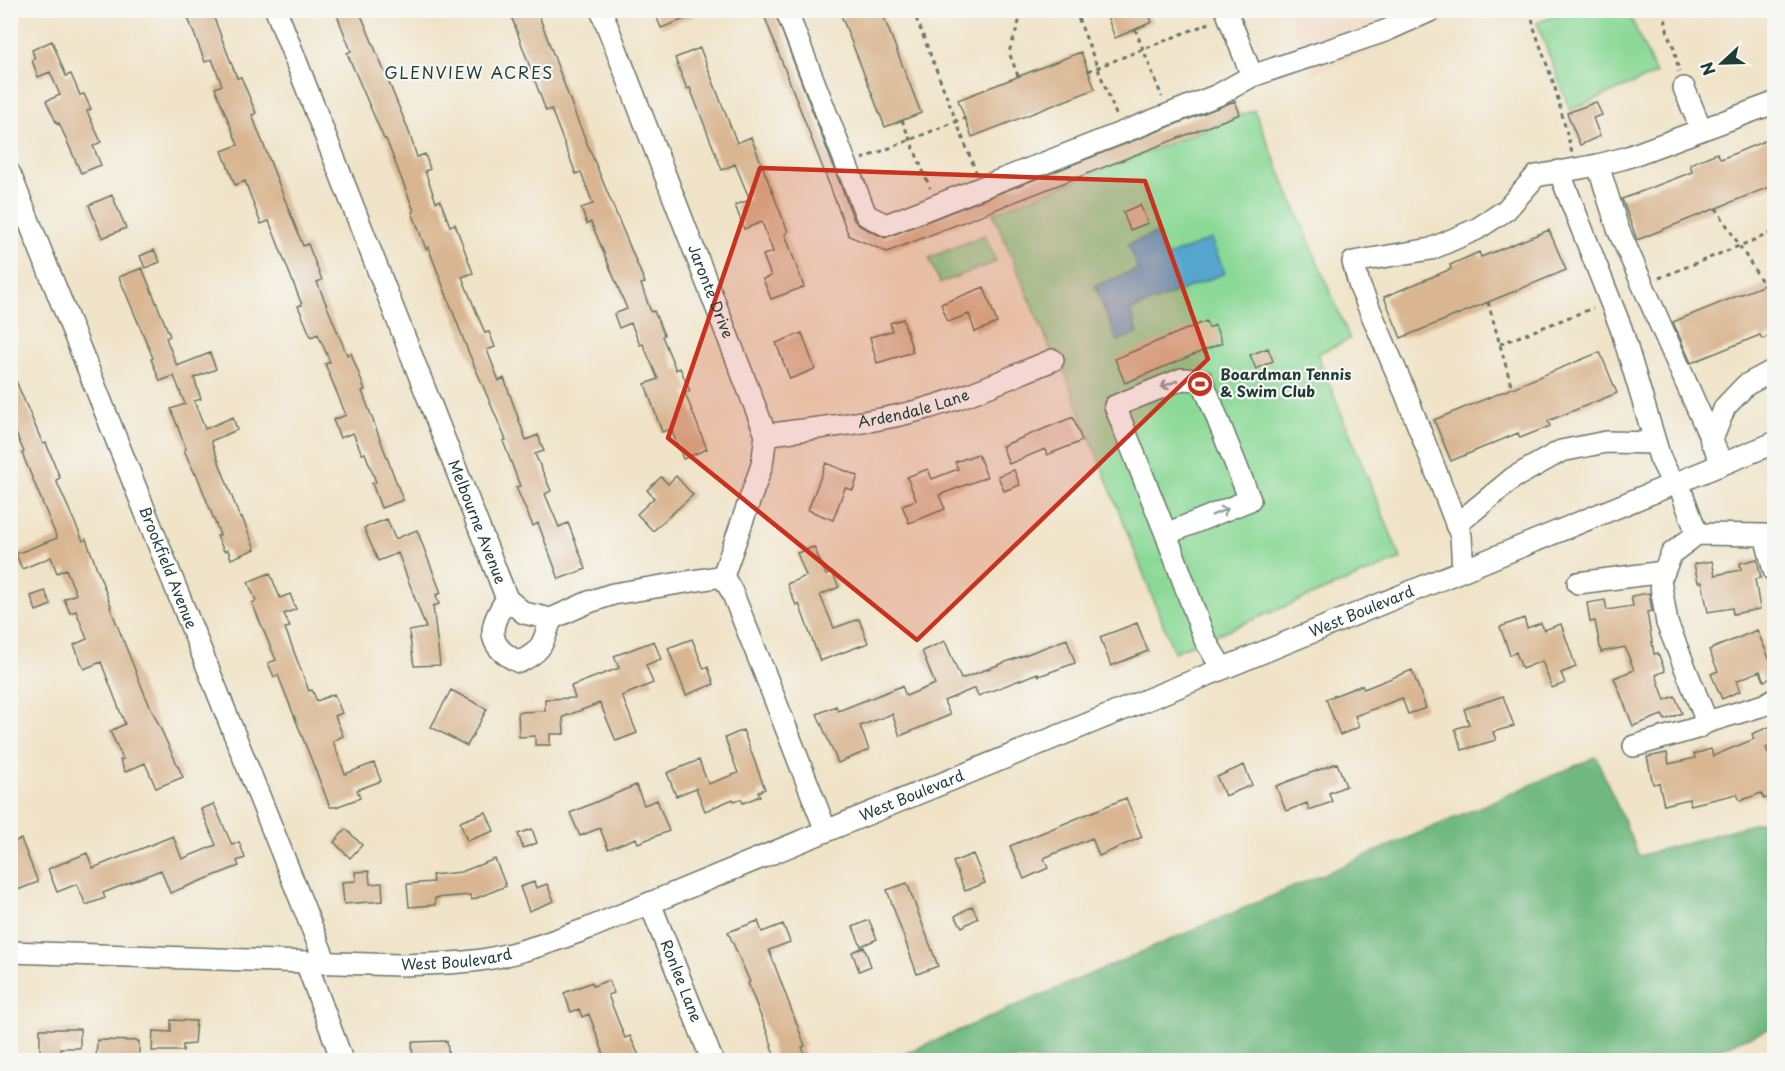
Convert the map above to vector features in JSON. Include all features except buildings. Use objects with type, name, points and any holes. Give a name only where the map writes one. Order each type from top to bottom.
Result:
[{"type":"street","name":"Melbourne Avenue","points":[[276,10],[507,599],[524,613],[551,619]]},
{"type":"street","name":"Jaronte Drive","points":[[601,10],[766,435],[762,465],[723,576]]},
{"type":"street","points":[[786,10],[866,215],[886,225],[1218,95],[1252,75],[1385,31],[1432,10]]},
{"type":"street","points":[[1227,13],[1252,75]]},
{"type":"street","points":[[1684,88],[1701,129]]},
{"type":"street","points":[[1463,570],[1461,536],[1405,392],[1360,287],[1353,262],[1431,249],[1477,228],[1506,210],[1536,176],[1625,158],[1774,103]]},
{"type":"street","points":[[1598,165],[1618,229],[1722,464]]},
{"type":"street","points":[[1559,171],[1621,328],[1660,458],[1675,483],[1697,534]]},
{"type":"street","name":"Brookfield Avenue","points":[[10,174],[316,962],[342,1060]]},
{"type":"street","name":"Ardendale Lane","points":[[766,435],[920,410],[1053,360]]},
{"type":"street","points":[[1712,442],[1725,407],[1746,386],[1774,370]]},
{"type":"street","points":[[1166,534],[1250,500],[1202,380],[1182,379],[1115,406],[1205,640],[1222,668]]},
{"type":"street","points":[[1456,525],[1512,478],[1561,451],[1606,442],[1655,442]]},
{"type":"street","name":"West Boulevard","points":[[10,952],[399,965],[444,964],[486,959],[555,940],[1774,443]]},
{"type":"street","points":[[1707,722],[1667,623],[1660,580],[1672,553],[1697,534],[1765,535],[1774,571]]},
{"type":"street","points":[[1578,583],[1664,572]]},
{"type":"street","points":[[507,599],[495,618],[493,638],[504,655],[519,662],[534,655],[543,643],[551,619],[589,602],[613,594],[723,576],[752,642],[826,831]]},
{"type":"street","points":[[1634,746],[1697,728],[1707,722],[1772,707]]},
{"type":"street","name":"Ronlee Lane","points":[[650,903],[712,1060]]},
{"type":"path","points":[[913,10],[982,188]]},
{"type":"path","points":[[1018,76],[1009,52],[1023,10]]},
{"type":"path","points":[[1075,10],[1123,132]]},
{"type":"path","points":[[1532,10],[1533,25],[1555,88],[1572,154]]},
{"type":"path","points":[[1664,10],[1668,35],[1674,48],[1684,88]]},
{"type":"path","points":[[1088,71],[1227,13]]},
{"type":"path","points":[[1135,29],[1168,115]]},
{"type":"path","points":[[846,165],[965,118]]},
{"type":"path","points":[[902,120],[936,206]]},
{"type":"path","points":[[1716,208],[1764,285]]},
{"type":"path","points":[[1642,285],[1774,232]]},
{"type":"path","points":[[1500,344],[1611,301]]},
{"type":"path","points":[[1488,302],[1512,388]]},
{"type":"highlighted area","points":[[760,168],[1145,181],[1208,359],[917,640],[668,438]]},
{"type":"shaded area","points":[[1287,11],[1471,11],[1313,74]]},
{"type":"green space","points":[[1568,11],[1628,11],[1656,74],[1570,110],[1537,23]]},
{"type":"green space","name":"Boardman Tennis & Swim Club","points":[[1254,110],[1350,339],[1317,354],[1401,559],[1174,652],[1063,368],[1055,359],[993,213]]},
{"type":"green space","points":[[985,235],[996,262],[940,283],[929,258]]},
{"type":"green space","points":[[1596,757],[1639,856],[1774,818],[1774,1027],[1691,1060],[890,1060]]},
{"type":"water","points":[[1156,233],[1166,257],[1211,239],[1225,273],[1130,311],[1138,333],[1117,341],[1095,286],[1138,269],[1128,244]]},
{"type":"place","name":"Boardman Tennis & Swim Club","points":[[1200,384]]},
{"type":"district","name":"GLENVIEW ACRES","points":[[469,73]]}]
